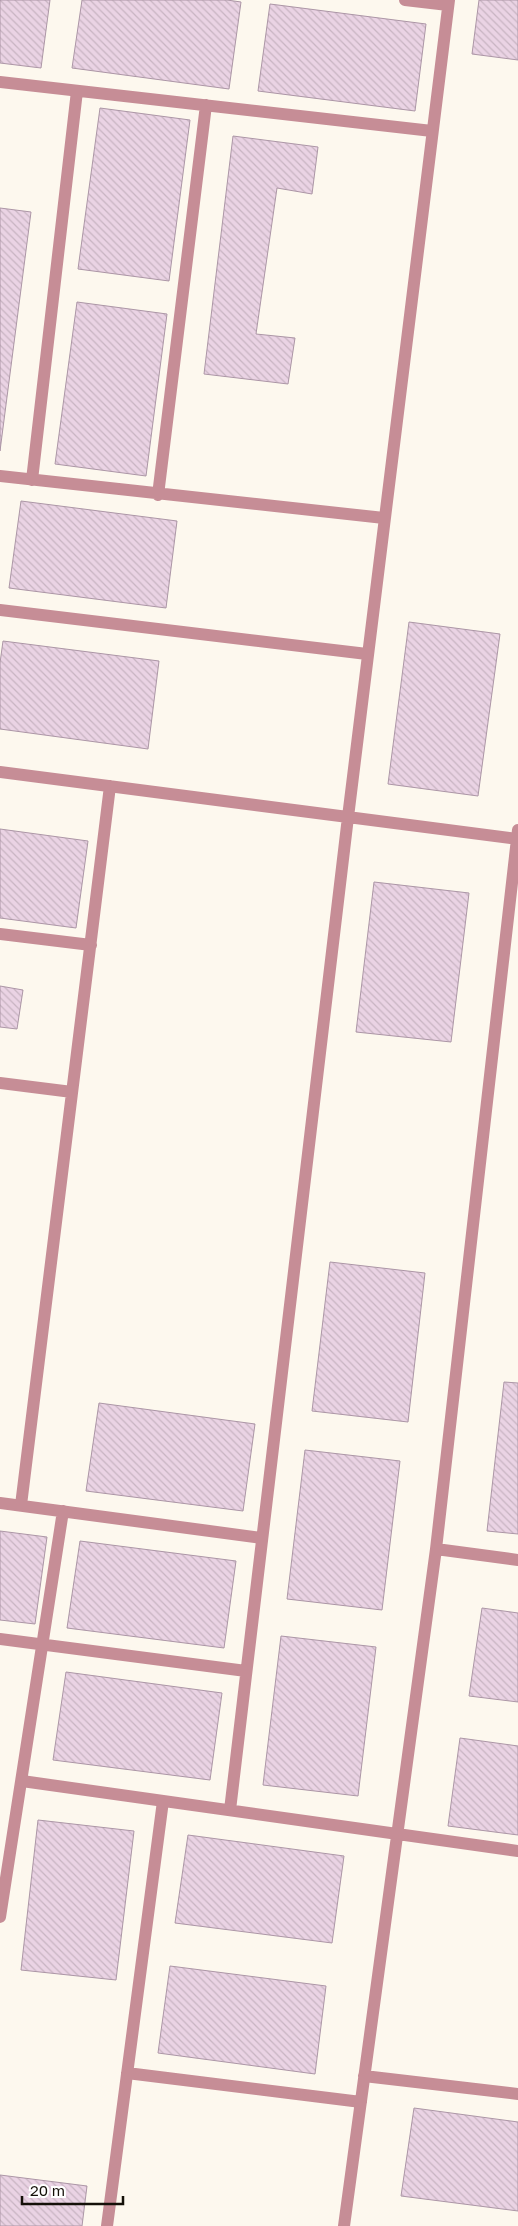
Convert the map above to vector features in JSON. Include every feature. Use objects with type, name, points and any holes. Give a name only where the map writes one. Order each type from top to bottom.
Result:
[{"type":"street","points":[[230,1810],[384,518],[449,3],[405,0]]},
{"type":"street","points":[[0,82],[432,131]]},
{"type":"street","points":[[32,480],[77,91]]},
{"type":"street","points":[[158,495],[206,105]]},
{"type":"street","points":[[0,476],[158,495],[384,518]]},
{"type":"street","points":[[0,610],[368,654]]},
{"type":"street","points":[[0,772],[348,816],[518,835],[436,1549],[344,2226]]},
{"type":"street","points":[[21,1505],[110,786]]},
{"type":"street","points":[[0,934],[91,945]]},
{"type":"street","points":[[0,1082],[72,1092]]},
{"type":"street","points":[[0,1503],[262,1538]]},
{"type":"street","points":[[0,1917],[63,1511]]},
{"type":"street","points":[[436,1549],[518,1560]]},
{"type":"street","points":[[0,1639],[246,1671]]},
{"type":"street","points":[[22,1781],[518,1851]]},
{"type":"street","points":[[107,2226],[162,1801]]},
{"type":"street","points":[[127,2073],[361,2102]]},
{"type":"street","points":[[364,2076],[518,2094]]},
{"type":"building","points":[[0,0],[50,0],[41,68],[0,63]]},
{"type":"building","points":[[82,0],[227,0],[241,2],[229,89],[72,68]]},
{"type":"building","points":[[479,0],[518,0],[518,60],[472,54]]},
{"type":"building","points":[[270,4],[426,24],[415,111],[258,91]]},
{"type":"building","points":[[100,108],[190,120],[169,281],[78,269]]},
{"type":"building","points":[[233,136],[318,147],[312,194],[277,188],[256,334],[295,338],[288,384],[204,374]]},
{"type":"building","points":[[0,208],[31,212],[0,451]]},
{"type":"building","points":[[77,302],[167,314],[146,476],[55,464]]},
{"type":"building","points":[[21,501],[177,521],[166,608],[9,588]]},
{"type":"building","points":[[409,622],[500,634],[478,796],[388,784]]},
{"type":"building","points":[[3,641],[159,661],[148,749],[0,729],[0,663]]},
{"type":"building","points":[[0,829],[88,841],[76,928],[0,918]]},
{"type":"building","points":[[374,882],[469,893],[451,1042],[356,1032]]},
{"type":"building","points":[[0,986],[23,990],[17,1029],[0,1027]]},
{"type":"building","points":[[330,1262],[425,1273],[408,1422],[312,1411]]},
{"type":"building","points":[[504,1382],[518,1383],[518,1534],[487,1531]]},
{"type":"building","points":[[99,1403],[255,1424],[243,1511],[86,1491]]},
{"type":"building","points":[[305,1450],[400,1461],[382,1610],[287,1599]]},
{"type":"building","points":[[0,1531],[47,1537],[35,1624],[0,1620]]},
{"type":"building","points":[[80,1541],[236,1561],[224,1648],[67,1628]]},
{"type":"building","points":[[482,1608],[518,1613],[518,1702],[469,1696]]},
{"type":"building","points":[[281,1636],[376,1647],[358,1796],[263,1785]]},
{"type":"building","points":[[66,1672],[222,1693],[210,1780],[53,1760]]},
{"type":"building","points":[[460,1738],[518,1746],[518,1835],[448,1826]]},
{"type":"building","points":[[38,1820],[134,1831],[116,1980],[21,1970]]},
{"type":"building","points":[[188,1835],[344,1856],[332,1943],[175,1923]]},
{"type":"building","points":[[170,1966],[326,1986],[315,2074],[158,2053]]},
{"type":"building","points":[[414,2108],[518,2122],[518,2211],[401,2196]]},
{"type":"building","points":[[0,2175],[87,2186],[82,2226],[0,2226]]}]
